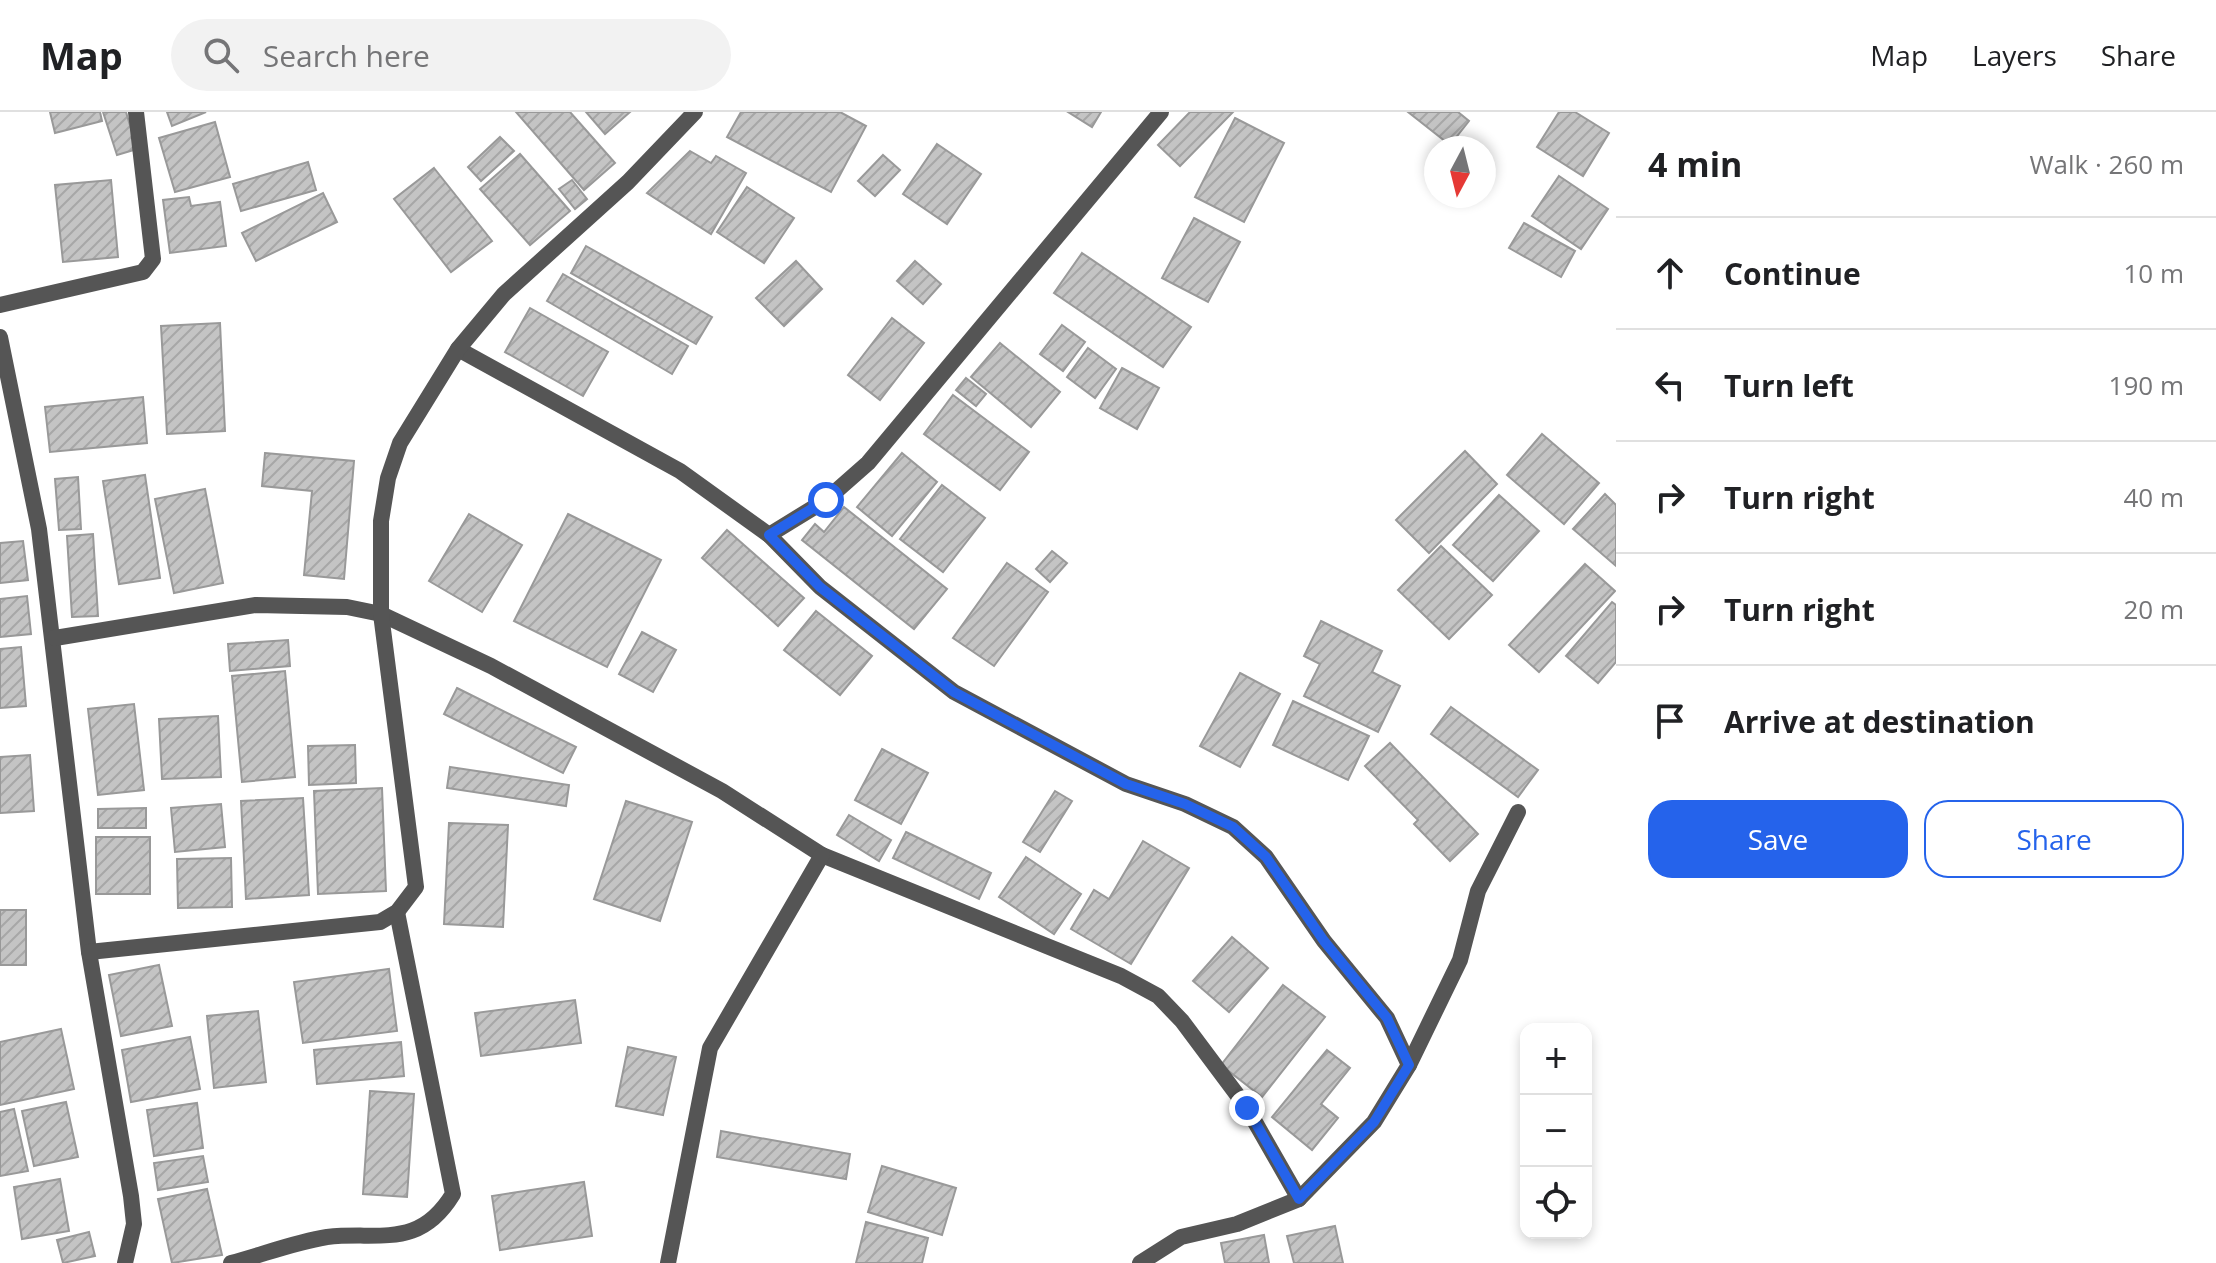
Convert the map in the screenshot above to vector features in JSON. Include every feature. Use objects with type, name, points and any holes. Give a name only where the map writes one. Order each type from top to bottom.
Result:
[{"type":"street","points":[[0,305],[143,272],[153,259],[154,240],[136,112]]},
{"type":"street","points":[[89,952],[380,922],[397,912],[416,887],[381,614],[381,521],[388,478],[406,432],[458,349],[504,294],[628,182],[695,112]]},
{"type":"street","points":[[769,535],[826,500],[868,463],[1161,112]]},
{"type":"street","points":[[0,337],[39,529],[55,638],[89,952],[131,1196],[134,1224],[130,1253],[125,1263]]},
{"type":"street","points":[[458,349],[680,471],[769,535],[820,587],[954,692],[1126,784],[1185,804],[1233,827],[1266,857],[1324,941],[1387,1018],[1409,1065]]},
{"type":"street","points":[[55,638],[256,605],[347,607],[381,614],[491,666],[722,791],[822,855],[1121,976],[1158,996],[1182,1021],[1247,1108],[1299,1199]]},
{"type":"street","points":[[1140,1263],[1181,1237],[1237,1224],[1299,1199],[1374,1122],[1409,1065],[1460,960],[1478,891],[1518,812]]},
{"type":"street","points":[[668,1263],[710,1048],[822,855]]},
{"type":"street","points":[[231,1263],[327,1237],[393,1238],[442,1213],[453,1194],[397,912]]},
{"type":"building","points":[[50,112],[100,112],[102,121],[55,133]]},
{"type":"building","points":[[103,112],[126,112],[137,149],[117,155]]},
{"type":"building","points":[[167,112],[206,112],[172,126]]},
{"type":"building","points":[[516,112],[570,112],[615,163],[584,190]]},
{"type":"building","points":[[586,112],[630,112],[605,134]]},
{"type":"building","points":[[741,112],[840,112],[866,126],[831,192],[727,137]]},
{"type":"building","points":[[1068,112],[1101,112],[1092,127]]},
{"type":"building","points":[[1190,112],[1233,112],[1180,166],[1158,145]]},
{"type":"building","points":[[1408,112],[1458,112],[1469,121],[1457,136],[1439,136]]},
{"type":"building","points":[[1559,112],[1575,112],[1609,133],[1583,176],[1537,147]]},
{"type":"building","points":[[1235,118],[1284,143],[1244,222],[1195,197]]},
{"type":"building","points":[[215,122],[230,177],[175,192],[159,138]]},
{"type":"building","points":[[500,137],[514,151],[481,181],[468,167]]},
{"type":"building","points":[[937,144],[981,174],[947,224],[903,194]]},
{"type":"building","points":[[690,151],[711,163],[716,156],[746,173],[711,234],[647,193]]},
{"type":"building","points":[[520,154],[570,211],[530,245],[480,189]]},
{"type":"building","points":[[883,155],[900,170],[875,196],[858,181]]},
{"type":"building","points":[[308,162],[316,190],[241,211],[233,184]]},
{"type":"building","points":[[434,168],[492,241],[451,272],[394,199]]},
{"type":"building","points":[[1559,176],[1608,209],[1581,249],[1532,216]]},
{"type":"building","points":[[111,180],[118,257],[63,262],[55,185]]},
{"type":"building","points":[[572,180],[587,199],[575,209],[559,189]]},
{"type":"building","points":[[747,187],[794,218],[764,263],[717,232]]},
{"type":"building","points":[[323,193],[337,222],[256,261],[242,233]]},
{"type":"building","points":[[189,197],[191,206],[220,202],[226,246],[170,253],[163,200]]},
{"type":"building","points":[[1194,218],[1240,242],[1208,302],[1162,278]]},
{"type":"building","points":[[1524,223],[1575,251],[1561,277],[1509,248]]},
{"type":"building","points":[[586,246],[712,317],[696,344],[571,273]]},
{"type":"building","points":[[1082,253],[1191,327],[1163,367],[1054,293]]},
{"type":"building","points":[[796,261],[822,289],[784,326],[756,298]]},
{"type":"building","points":[[915,261],[941,284],[923,304],[897,281]]},
{"type":"building","points":[[563,274],[688,346],[672,374],[547,301]]},
{"type":"building","points":[[530,308],[608,352],[583,396],[505,352]]},
{"type":"building","points":[[892,318],[924,343],[880,400],[848,375]]},
{"type":"building","points":[[220,323],[225,431],[167,434],[161,326]]},
{"type":"building","points":[[1062,325],[1085,342],[1063,371],[1040,354]]},
{"type":"building","points":[[1000,343],[1060,392],[1031,427],[971,377]]},
{"type":"building","points":[[1088,348],[1116,369],[1095,398],[1067,377]]},
{"type":"building","points":[[1122,368],[1159,388],[1137,429],[1100,408]]},
{"type":"building","points":[[966,378],[986,394],[976,406],[956,390]]},
{"type":"building","points":[[953,395],[1029,452],[1000,490],[924,434]]},
{"type":"building","points":[[143,397],[147,443],[50,452],[45,407]]},
{"type":"building","points":[[1542,434],[1599,483],[1564,524],[1507,475]]},
{"type":"building","points":[[1465,451],[1497,484],[1429,553],[1396,520]]},
{"type":"building","points":[[265,453],[354,461],[344,579],[304,575],[312,491],[262,486]]},
{"type":"building","points":[[902,453],[937,482],[892,536],[857,507]]},
{"type":"building","points":[[145,475],[160,578],[119,584],[103,481]]},
{"type":"building","points":[[78,477],[81,529],[59,530],[55,479]]},
{"type":"building","points":[[942,485],[985,518],[943,572],[900,539]]},
{"type":"building","points":[[205,489],[223,583],[174,593],[155,499]]},
{"type":"building","points":[[1605,494],[1616,505],[1616,566],[1573,529]]},
{"type":"building","points":[[1499,495],[1539,531],[1493,581],[1453,545]]},
{"type":"building","points":[[844,507],[947,589],[914,629],[802,540],[815,524],[824,532]]},
{"type":"building","points":[[469,514],[522,545],[482,612],[429,581]]},
{"type":"building","points":[[568,514],[661,560],[607,667],[514,621]]},
{"type":"building","points":[[727,530],[804,598],[778,626],[702,558]]},
{"type":"building","points":[[93,534],[98,616],[72,617],[67,536]]},
{"type":"building","points":[[23,541],[28,580],[0,583],[0,543]]},
{"type":"building","points":[[1441,546],[1492,595],[1449,639],[1398,590]]},
{"type":"building","points":[[1052,551],[1067,563],[1050,582],[1036,569]]},
{"type":"building","points":[[1007,563],[1048,592],[994,666],[953,638]]},
{"type":"building","points":[[1585,564],[1615,591],[1539,672],[1509,645]]},
{"type":"building","points":[[27,596],[31,634],[0,637],[0,599]]},
{"type":"building","points":[[1612,602],[1616,605],[1616,662],[1598,683],[1566,656]]},
{"type":"building","points":[[816,611],[872,656],[840,695],[784,650]]},
{"type":"building","points":[[1321,621],[1382,651],[1372,672],[1400,686],[1378,732],[1304,696],[1320,664],[1304,656]]},
{"type":"building","points":[[642,632],[676,650],[653,692],[619,674]]},
{"type":"building","points":[[288,640],[290,666],[230,671],[228,644]]},
{"type":"building","points":[[21,647],[26,706],[0,708],[0,649]]},
{"type":"building","points":[[285,671],[295,777],[242,782],[232,676]]},
{"type":"building","points":[[1240,673],[1280,694],[1240,767],[1200,746]]},
{"type":"building","points":[[457,688],[576,747],[563,773],[444,714]]},
{"type":"building","points":[[1293,701],[1369,736],[1348,780],[1273,745]]},
{"type":"building","points":[[134,704],[144,790],[98,795],[88,709]]},
{"type":"building","points":[[1451,707],[1538,770],[1518,797],[1431,734]]},
{"type":"building","points":[[218,716],[221,777],[162,779],[159,719]]},
{"type":"building","points":[[1390,743],[1478,834],[1450,861],[1414,824],[1418,820],[1365,766]]},
{"type":"building","points":[[355,745],[356,783],[309,785],[308,746]]},
{"type":"building","points":[[882,749],[928,773],[901,824],[855,800]]},
{"type":"building","points":[[30,755],[34,811],[0,813],[0,757]]},
{"type":"building","points":[[450,767],[569,785],[566,806],[447,788]]},
{"type":"building","points":[[382,788],[386,891],[318,894],[314,791]]},
{"type":"building","points":[[1055,791],[1072,801],[1040,852],[1023,842]]},
{"type":"building","points":[[303,798],[309,895],[246,899],[241,801]]},
{"type":"building","points":[[626,801],[692,822],[660,921],[594,899]]},
{"type":"building","points":[[221,804],[225,847],[175,852],[171,808]]},
{"type":"building","points":[[146,808],[146,828],[98,828],[98,809]]},
{"type":"building","points":[[849,815],[891,840],[879,861],[837,835]]},
{"type":"building","points":[[449,823],[508,825],[503,927],[444,924]]},
{"type":"building","points":[[906,832],[991,873],[979,899],[893,858]]},
{"type":"building","points":[[96,837],[150,837],[150,894],[96,894]]},
{"type":"building","points":[[1143,841],[1189,868],[1131,964],[1071,929],[1094,890],[1109,899]]},
{"type":"building","points":[[1026,857],[1081,894],[1054,934],[999,897]]},
{"type":"building","points":[[231,858],[232,907],[178,908],[177,859]]},
{"type":"building","points":[[0,910],[26,910],[26,965],[0,965]]},
{"type":"building","points":[[1232,937],[1268,968],[1229,1012],[1193,981]]},
{"type":"building","points":[[159,965],[172,1026],[121,1036],[109,975]]},
{"type":"building","points":[[389,969],[397,1031],[303,1043],[294,982]]},
{"type":"building","points":[[1283,985],[1325,1017],[1262,1097],[1221,1065]]},
{"type":"building","points":[[575,1000],[581,1043],[481,1056],[475,1013]]},
{"type":"building","points":[[258,1011],[266,1082],[214,1088],[207,1016]]},
{"type":"building","points":[[61,1029],[74,1089],[0,1105],[0,1042]]},
{"type":"building","points":[[190,1037],[200,1089],[131,1102],[122,1050]]},
{"type":"building","points":[[401,1042],[404,1076],[317,1084],[314,1050]]},
{"type":"building","points":[[628,1047],[676,1057],[663,1115],[616,1106]]},
{"type":"building","points":[[1327,1050],[1350,1068],[1321,1104],[1338,1118],[1312,1150],[1272,1117]]},
{"type":"building","points":[[370,1091],[414,1094],[407,1197],[363,1194]]},
{"type":"building","points":[[66,1102],[78,1157],[34,1166],[22,1111]]},
{"type":"building","points":[[197,1103],[203,1148],[154,1156],[147,1110]]},
{"type":"building","points":[[14,1109],[28,1171],[0,1176],[0,1112]]},
{"type":"building","points":[[721,1131],[850,1154],[846,1179],[717,1157]]},
{"type":"building","points":[[203,1156],[208,1182],[158,1190],[154,1163]]},
{"type":"building","points":[[882,1166],[956,1188],[942,1235],[868,1212]]},
{"type":"building","points":[[60,1179],[69,1231],[22,1239],[14,1187]]},
{"type":"building","points":[[584,1182],[592,1236],[500,1250],[492,1196]]},
{"type":"building","points":[[207,1189],[222,1255],[172,1263],[158,1199]]},
{"type":"building","points":[[866,1222],[928,1238],[922,1263],[856,1263]]},
{"type":"building","points":[[1335,1226],[1343,1263],[1294,1263],[1287,1236]]},
{"type":"building","points":[[89,1232],[95,1256],[63,1263],[57,1240]]},
{"type":"building","points":[[1264,1235],[1269,1263],[1225,1263],[1221,1243]]},
{"type":"route","points":[[826,500],[769,535],[820,587],[954,692],[1126,784],[1185,804],[1233,827],[1266,857],[1324,941],[1387,1018],[1409,1065],[1374,1122],[1299,1199],[1247,1108]]}]
